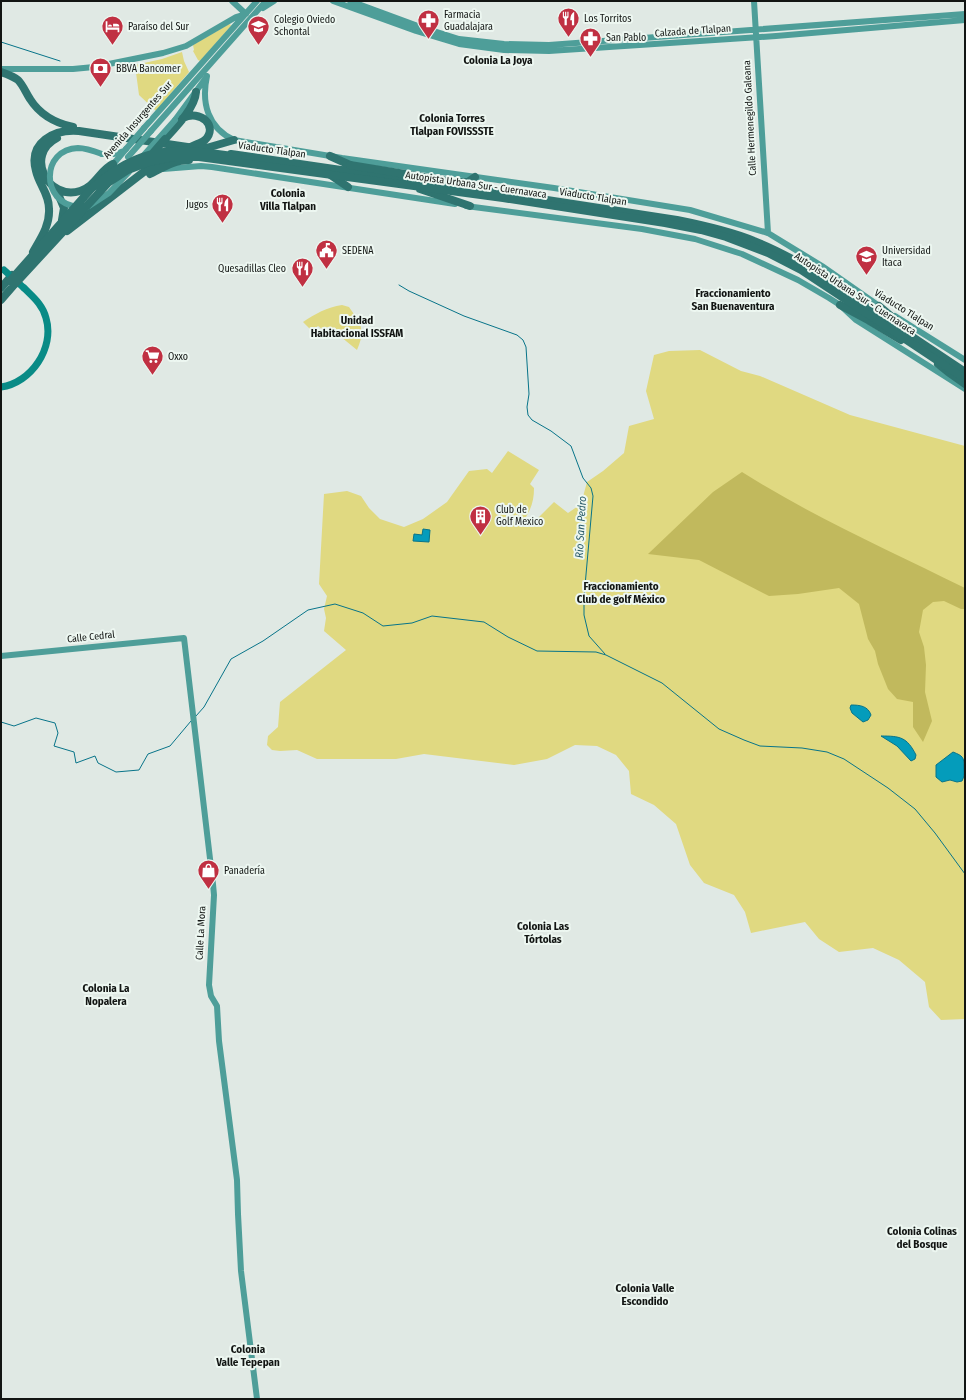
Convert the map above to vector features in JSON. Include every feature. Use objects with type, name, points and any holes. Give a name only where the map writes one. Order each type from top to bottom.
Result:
[{"type":"highway","points":[[1,70],[19,82],[34,106],[42,114],[64,125],[80,128],[83,134]]},
{"type":"highway","points":[[118,192],[122,185],[165,139],[194,100],[196,92]]},
{"type":"highway","points":[[179,119],[193,115],[201,116],[206,121],[209,128],[208,137],[190,147]]},
{"type":"highway","points":[[1,290],[33,252],[47,225],[49,209],[45,191],[36,173],[35,156],[37,148],[46,138],[58,132],[68,130],[83,134],[397,188],[410,186]]},
{"type":"highway","points":[[62,220],[64,211],[63,204],[52,185],[45,177],[41,166],[42,155],[45,148],[51,141],[61,136],[83,134]]},
{"type":"highway","name":"Viaducto Tlalpan","points":[[83,134],[190,147],[208,155],[328,174],[419,185]]},
{"type":"highway","points":[[131,183],[181,160],[208,155],[234,140]]},
{"type":"highway","name":"Autopista Urbana Sur - Cuernavaca","points":[[1,290],[104,177],[132,161],[164,151],[204,151],[666,220],[703,227],[750,241],[806,267],[965,373]]},
{"type":"highway","points":[[1,300],[55,241],[145,171],[164,162],[183,156],[208,155]]},
{"type":"highway","name":"Viaducto Tlalpan","points":[[208,155],[419,185],[676,227],[716,235],[768,254],[806,275],[965,373]]},
{"type":"highway","name":"Autopista Urbana Sur - Cuernavaca","points":[[1,300],[108,183],[128,170],[149,162],[174,156],[199,157],[503,198],[664,223],[701,230],[726,237],[768,253],[801,270],[965,379]]},
{"type":"highway","points":[[330,156],[350,165],[466,184],[499,191],[521,198]]},
{"type":"highway","points":[[52,185],[69,192],[80,192],[89,187],[104,170],[114,164]]},
{"type":"highway","points":[[328,174],[348,187]]},
{"type":"highway","points":[[419,185],[427,180],[463,182],[476,177]]},
{"type":"highway","points":[[419,185],[470,206]]},
{"type":"highway","points":[[840,305],[868,320],[897,339],[918,345]]},
{"type":"highway","points":[[879,306],[918,345]]},
{"type":"highway","points":[[934,355],[943,354],[965,368]]},
{"type":"highway","points":[[934,355],[948,372],[965,384]]},
{"type":"highway","name":"Viaducto Tlalpan","points":[[934,355],[965,379]]},
{"type":"main road","points":[[232,1],[246,14]]},
{"type":"main road","name":"Avenida Insurgentes Sur","points":[[55,241],[126,153],[144,128],[257,1]]},
{"type":"main road","name":"Avenida Insurgentes Sur","points":[[33,252],[114,164],[151,132],[266,1]]},
{"type":"main road","points":[[258,11],[274,1]]},
{"type":"main road","name":"Calzada de Tlalpan","points":[[333,1],[416,31],[459,44],[504,50],[555,51],[965,14]]},
{"type":"main road","name":"Calzada de Tlalpan","points":[[350,1],[418,26],[460,39],[504,44],[555,45],[965,20]]},
{"type":"main road","name":"Calle Hermenegildo Galeana","points":[[754,1],[768,233]]},
{"type":"main road","points":[[1,70],[73,69],[94,67],[167,52],[186,46],[236,16],[246,14]]},
{"type":"main road","points":[[196,92],[207,76],[217,57]]},
{"type":"main road","name":"Viaducto Tlalpan","points":[[207,76],[205,99],[208,112],[221,132],[234,140],[330,156],[647,202],[690,210],[768,233],[822,266],[879,306],[965,360]]},
{"type":"main road","points":[[126,153],[102,154],[87,148],[76,148],[66,151],[57,157],[51,168],[49,179],[52,191],[56,197],[67,205],[77,208],[94,204],[118,184],[179,119]]},
{"type":"main road","points":[[162,169],[201,166],[212,167],[470,206],[642,229],[696,239],[742,254],[798,280],[840,305],[856,320],[965,389]]},
{"type":"main road","points":[[1,387],[13,385],[27,376],[34,369],[42,356],[47,341],[48,329],[47,318],[44,311],[24,288],[2,269]]},
{"type":"main road","name":"Calle Cedral","points":[[1,656],[184,638]]},
{"type":"main road","name":"Calle La Mora","points":[[184,638],[214,895],[209,985],[211,996],[217,1006],[220,1052],[237,1180],[241,1271],[257,1399]]},
{"type":"shaded area","points":[[229,24],[231,25],[230,27],[200,61],[198,60],[193,51],[193,45]]},
{"type":"shaded area","points":[[182,52],[189,72],[156,111],[139,95],[135,65],[162,59]]},
{"type":"shaded area","points":[[342,305],[349,307],[357,318],[361,327],[362,332],[357,350],[330,328],[328,327],[322,329],[318,326],[312,331],[303,322],[321,311]]},
{"type":"shaded area","points":[[700,350],[741,371],[760,376],[850,415],[965,446],[965,1019],[941,1020],[929,1007],[925,982],[899,960],[873,948],[839,952],[819,939],[805,922],[751,933],[745,912],[734,895],[704,883],[690,865],[676,824],[654,805],[631,794],[629,771],[616,755],[597,746],[575,745],[547,759],[514,765],[424,754],[396,759],[317,759],[297,750],[272,750],[267,745],[268,736],[278,727],[280,702],[346,650],[324,631],[326,618],[324,609],[327,596],[319,584],[324,494],[347,491],[361,496],[369,508],[380,519],[404,527],[423,519],[447,502],[469,471],[487,469],[492,473],[508,451],[539,470],[530,484],[534,488],[534,496],[526,517],[532,524],[554,502],[568,513],[581,504],[587,482],[603,471],[624,453],[629,426],[654,419],[646,391],[654,355],[669,351]]},
{"type":"shaded area","points":[[742,472],[824,519],[965,588],[965,609],[961,609],[944,601],[933,602],[923,610],[919,632],[924,647],[926,665],[925,692],[932,721],[923,742],[913,727],[913,702],[897,699],[888,689],[878,664],[875,651],[868,639],[859,604],[839,588],[798,594],[769,596],[699,560],[648,554],[713,492]]},
{"type":"water","points":[[423,529],[430,530],[429,542],[413,541],[414,534],[422,535]]},
{"type":"water","points":[[851,705],[866,708],[871,715],[868,720],[863,722],[852,713],[850,708]]},
{"type":"water","points":[[881,736],[898,737],[906,741],[916,755],[915,759],[911,761],[897,746]]},
{"type":"water","points":[[953,752],[961,756],[963,759],[963,779],[962,781],[957,782],[950,780],[942,782],[936,777],[936,765]]},
{"type":"waterway","points":[[1,42],[60,61]]},
{"type":"waterway","name":"Río San Pedro","points":[[399,285],[464,316],[517,335],[523,340],[526,347],[529,394],[527,407],[528,415],[532,420],[551,431],[571,446],[583,478],[591,488],[593,496],[584,597],[584,615],[589,636],[605,654]]},
{"type":"waterway","points":[[196,716],[204,707],[231,659],[263,641],[308,610],[335,604],[363,613],[383,626],[412,623],[432,616],[484,622],[508,637],[537,651],[596,652],[606,655],[662,683],[719,729],[744,740],[760,746],[802,748],[827,752],[844,759],[888,788],[915,809],[935,833],[965,874]]},
{"type":"waterway","points":[[1,722],[14,726],[36,718],[55,723],[58,733],[54,746],[74,752],[76,763],[95,756],[98,763],[116,772],[139,770],[148,754],[170,746],[191,721]]},
{"type":"place","name":"Los Torritos","points":[[568,38]]},
{"type":"place","name":"Farmacia Guadalajara","points":[[429,40]]},
{"type":"place","name":"Paraíso del Sur","points":[[112,46]]},
{"type":"place","name":"Colegio Oviedo Schontal","points":[[259,46]]},
{"type":"place","name":"San Pablo","points":[[590,58]]},
{"type":"place","name":"BBVA Bancomer","points":[[101,88]]},
{"type":"place","name":"Jugos","points":[[223,224]]},
{"type":"place","name":"SEDENA","points":[[326,270]]},
{"type":"place","name":"Universidad Itaca","points":[[866,276]]},
{"type":"place","name":"Quesadillas Cleo","points":[[302,288]]},
{"type":"place","name":"Oxxo","points":[[153,376]]},
{"type":"place","name":"Club de Golf Mexico","points":[[481,536]]},
{"type":"place","name":"Panadería","points":[[209,890]]},
{"type":"district","name":"Colonia La Joya","points":[[498,60]]},
{"type":"district","name":"Colonia Torres Tlalpan FOVISSSTE","points":[[452,124]]},
{"type":"district","name":"Colonia Villa Tlalpan","points":[[288,199]]},
{"type":"district","name":"Fraccionamiento San Buenaventura","points":[[733,299]]},
{"type":"district","name":"Unidad Habitacional ISSFAM","points":[[357,326]]},
{"type":"district","name":"Fraccionamiento Club de golf México","points":[[621,592]]},
{"type":"district","name":"Colonia Las Tórtolas","points":[[543,932]]},
{"type":"district","name":"Colonia La Nopalera","points":[[106,994]]},
{"type":"district","name":"Colonia Colinas del Bosque","points":[[922,1237]]},
{"type":"district","name":"Colonia Valle Escondido","points":[[645,1294]]},
{"type":"district","name":"Colonia Valle Tepepan","points":[[248,1355]]}]
